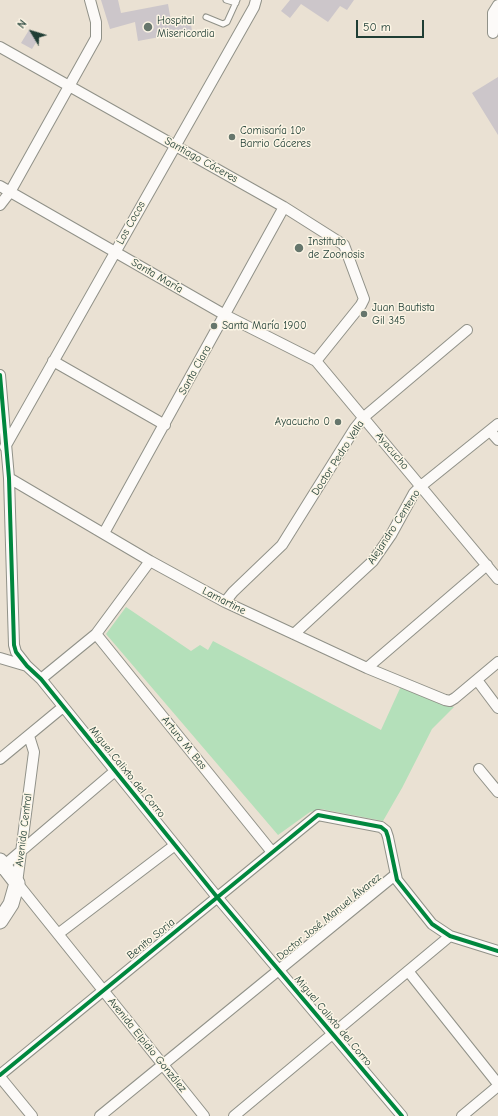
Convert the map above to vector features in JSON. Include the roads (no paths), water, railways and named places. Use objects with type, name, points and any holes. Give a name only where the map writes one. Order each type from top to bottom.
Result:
[{"type":"main road","name":"Avenida Elpidio González","points":[[1,865],[18,883]]},
{"type":"main road","name":"Avenida Central","points":[[0,922],[11,904],[18,883]]},
{"type":"street","points":[[0,205],[10,192],[96,38],[96,22],[90,0]]},
{"type":"street","name":"Los Cocos","points":[[5,446],[254,7],[256,0]]},
{"type":"street","points":[[493,33],[493,13],[498,6]]},
{"type":"street","name":"Santiago Cáceres","points":[[0,47],[284,207],[344,245],[364,299],[361,305],[316,361]]},
{"type":"street","name":"Santa María","points":[[0,186],[225,315],[316,361]]},
{"type":"street","name":"Santa Clara","points":[[104,533],[284,207]]},
{"type":"street","name":"Doctor Pedro Vella","points":[[225,602],[233,592],[282,545],[355,428],[364,417],[467,330]]},
{"type":"street","points":[[53,361],[165,425]]},
{"type":"street","name":"Ayacucho","points":[[316,361],[498,579]]},
{"type":"street","name":"Miguel Calixto del Corro","points":[[0,375],[9,478],[14,645],[20,658],[41,679],[217,897],[402,1116]]},
{"type":"street","points":[[494,428],[498,440]]},
{"type":"street","name":"Alejandro Centeno","points":[[294,634],[373,562],[391,535],[414,493],[494,428]]},
{"type":"street","name":"Lamartine","points":[[9,478],[150,561],[225,602],[367,668],[450,701],[477,680]]},
{"type":"street","points":[[41,679],[96,634],[150,561]]},
{"type":"street","points":[[367,668],[487,565]]},
{"type":"street","name":"Arturo M. Bas","points":[[96,634],[272,852]]},
{"type":"street","name":"Miguel Calixto del Corro","points":[[0,658],[27,666]]},
{"type":"street","points":[[498,662],[477,680],[498,708]]},
{"type":"street","points":[[0,759],[63,707]]},
{"type":"street","name":"Avenida Central","points":[[18,883],[34,752],[29,736]]},
{"type":"street","points":[[479,769],[498,792]]},
{"type":"street","points":[[1,865],[21,853],[115,771]]},
{"type":"street","name":"Benito Soria","points":[[0,1076],[314,817],[323,814],[381,827],[386,831],[388,837],[395,875]]},
{"type":"street","points":[[58,934],[175,845]]},
{"type":"street","points":[[395,875],[401,886],[432,924],[450,936],[498,951]]},
{"type":"street","name":"Doctor José Manuel Álvarez","points":[[100,1116],[395,875]]},
{"type":"street","name":"Avenida Elpidio González","points":[[18,883],[204,1116]]},
{"type":"street","points":[[234,1116],[450,936]]},
{"type":"street","points":[[408,971],[498,1085],[462,1116]]},
{"type":"street","points":[[0,1076],[32,1116]]},
{"type":"lane","points":[[206,17],[223,24],[228,22],[237,2],[226,0]]},
{"type":"place","name":"Hospital Misericordia","points":[[148,27]]},
{"type":"place","name":"Comisaría 10º Barrio Cáceres","points":[[232,137]]},
{"type":"place","name":"Instituto de Zoonosis","points":[[299,248]]},
{"type":"place","name":"Juan Bautista Gil 345","points":[[364,314]]},
{"type":"place","name":"Santa María 1900","points":[[214,326]]},
{"type":"place","name":"Ayacucho 0","points":[[338,422]]}]
